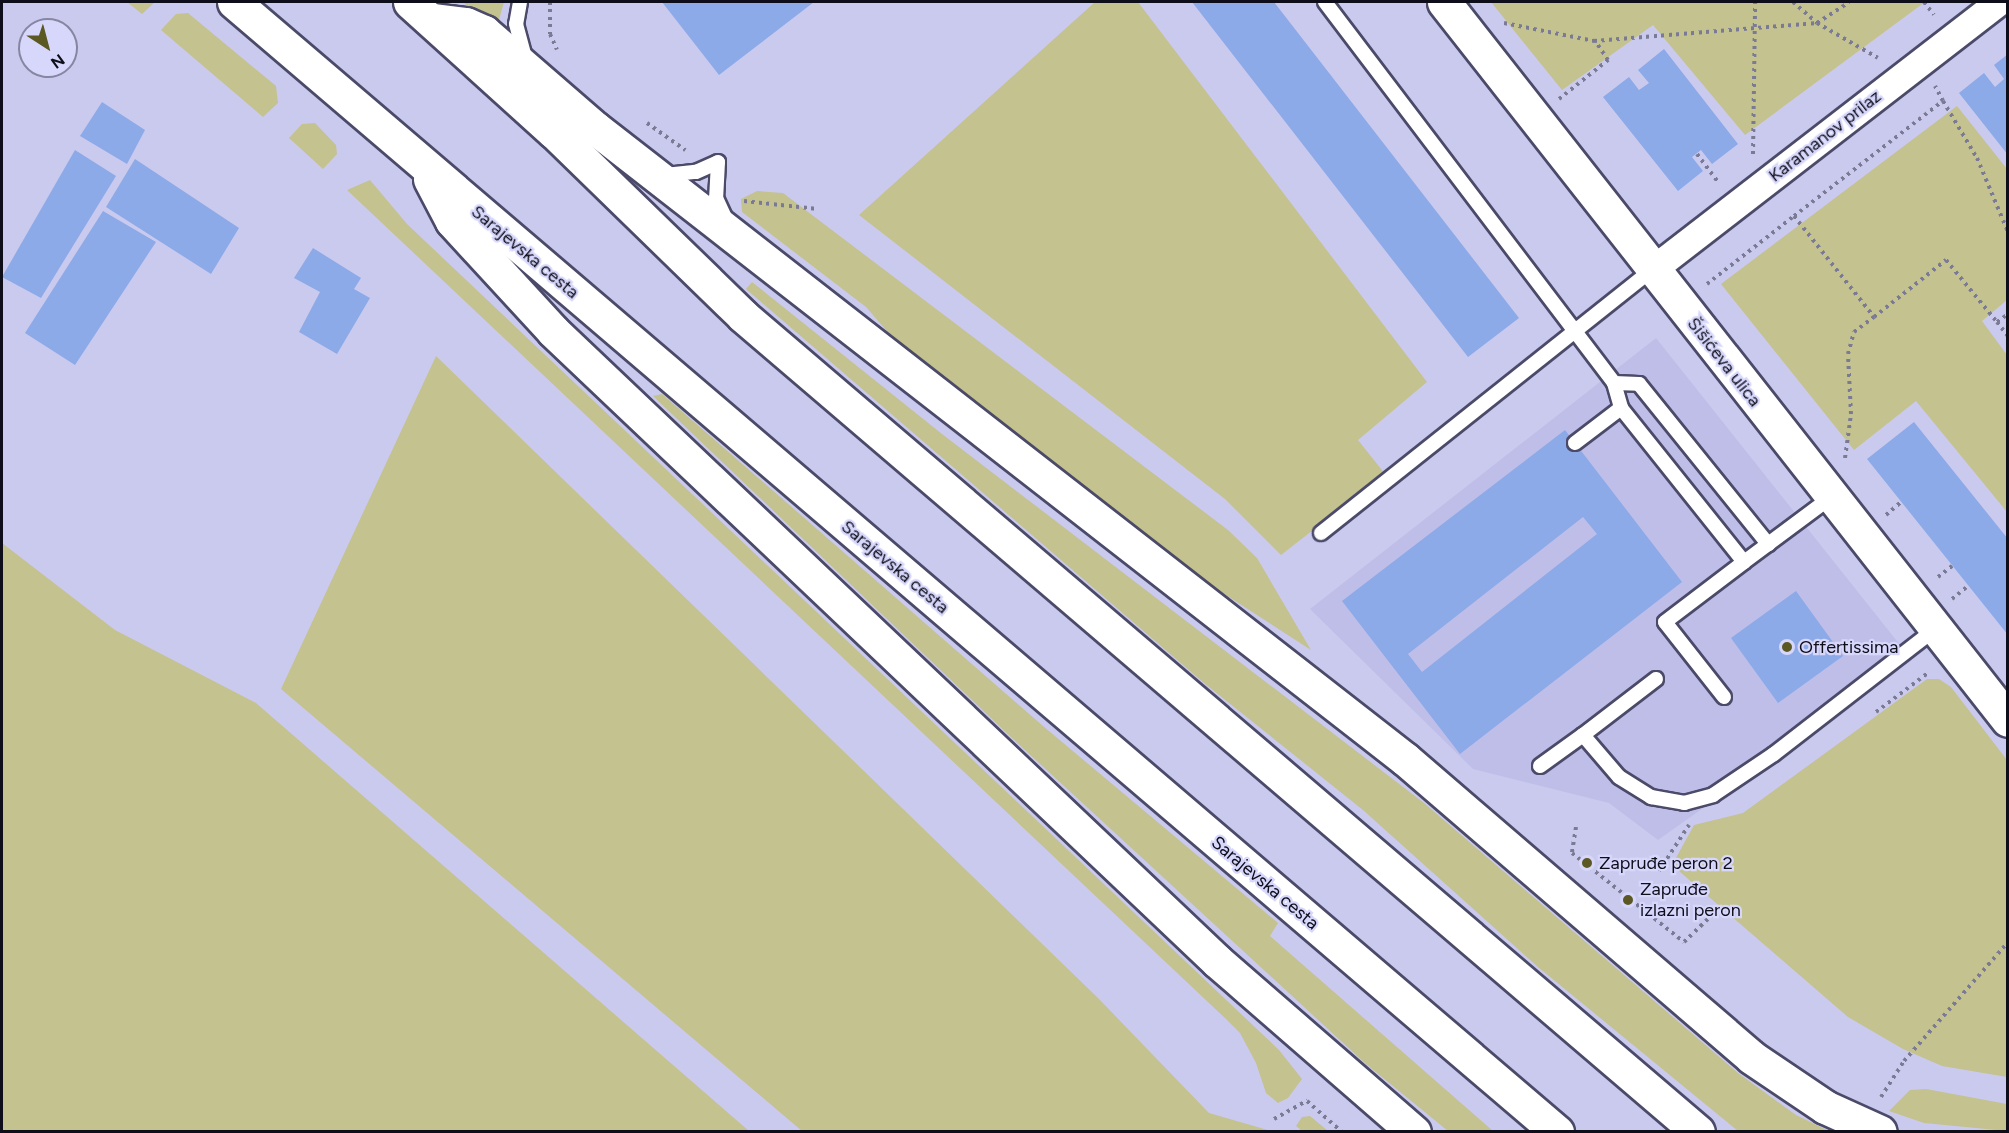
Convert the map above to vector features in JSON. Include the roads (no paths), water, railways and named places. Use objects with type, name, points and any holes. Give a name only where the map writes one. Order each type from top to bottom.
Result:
[{"type":"main road","name":"Sarajevska cesta","points":[[234,2],[1557,1131]]},
{"type":"main road","name":"Šišićeva ulica","points":[[1444,2],[1830,498],[2007,720]]},
{"type":"main road","points":[[421,11],[466,24],[484,32],[531,73],[743,243],[1405,759],[1751,1057],[1825,1107],[1880,1131]]},
{"type":"main road","points":[[421,11],[553,131],[742,316],[1698,1131]]},
{"type":"main road","points":[[425,166],[452,221],[553,331],[1217,961],[1414,1131]]},
{"type":"street","name":"Karamanov prilaz","points":[[1653,270],[1998,2]]},
{"type":"lane","points":[[520,2],[516,24],[518,42],[531,73]]},
{"type":"lane","points":[[1325,2],[1614,383],[1621,408],[1744,562]]},
{"type":"lane","points":[[657,175],[696,172],[718,162],[717,198],[743,243]]},
{"type":"lane","points":[[1321,533],[1653,270]]},
{"type":"lane","points":[[1614,383],[1639,384],[1768,544]]},
{"type":"lane","points":[[1575,443],[1621,408]]},
{"type":"lane","points":[[1724,697],[1665,622],[1830,498]]},
{"type":"lane","points":[[1583,735],[1619,777],[1651,797],[1684,803],[1713,795],[1774,754],[1935,628]]},
{"type":"lane","points":[[1540,766],[1656,679]]},
{"type":"place","name":"Offertissima","points":[[1787,647]]},
{"type":"place","name":"Zapruđe peron 2","points":[[1587,863]]},
{"type":"place","name":"Zapruđe izlazni peron","points":[[1628,900]]}]
